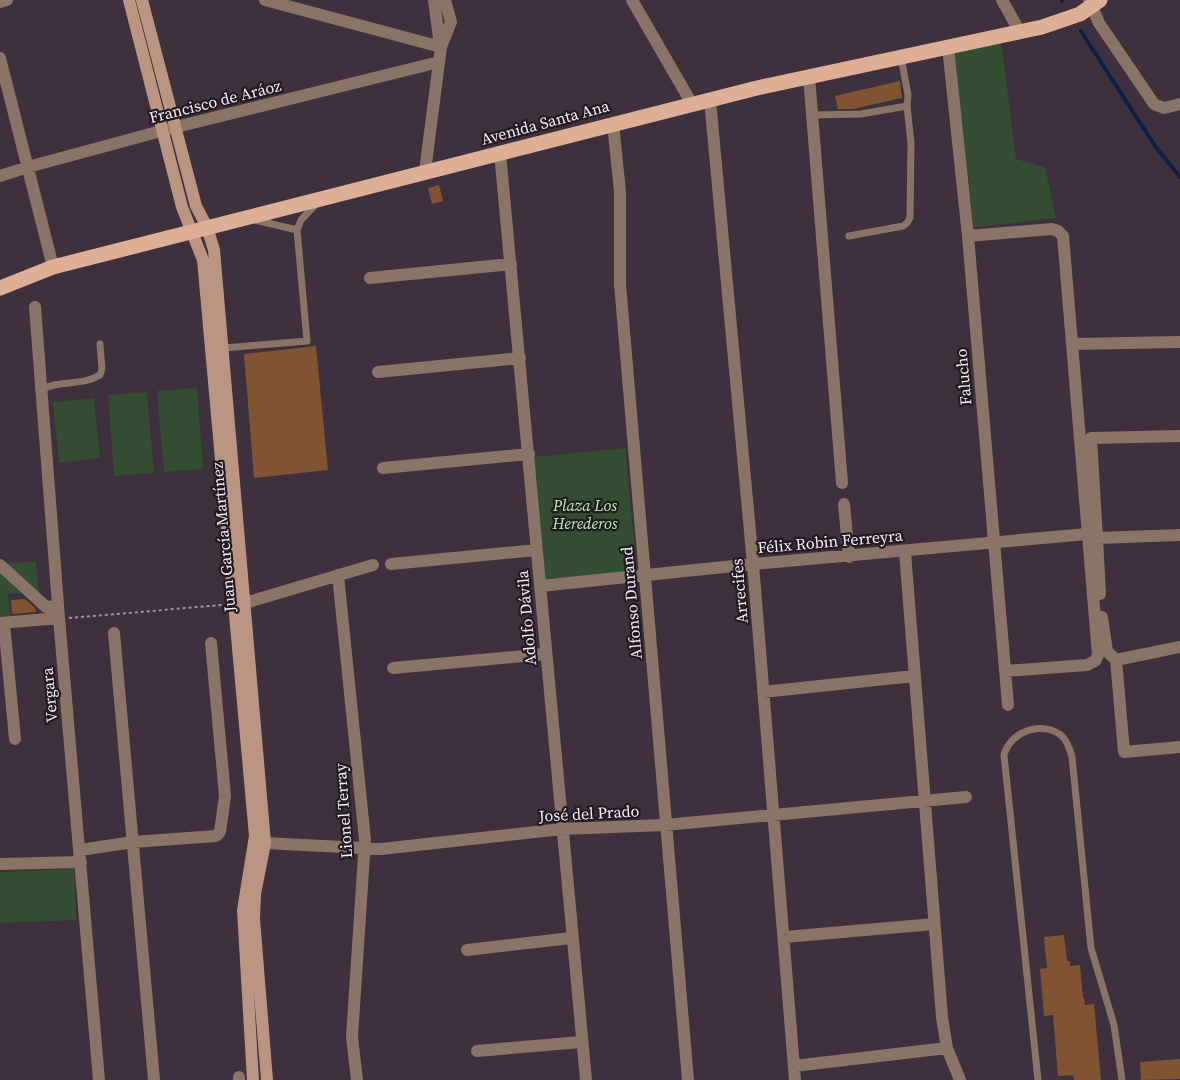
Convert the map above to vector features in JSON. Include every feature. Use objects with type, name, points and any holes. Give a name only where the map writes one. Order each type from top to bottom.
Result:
[{"type":"main road","name":"Juan García Martínez","points":[[129,0],[182,207],[214,250],[224,348],[239,603]]},
{"type":"main road","name":"Juan García Martínez","points":[[142,0],[196,206],[203,260],[239,603],[260,844],[254,920],[267,1080]]},
{"type":"main road","name":"Avenida Santa Ana","points":[[0,288],[53,267],[613,123],[1056,23],[1080,14],[1094,2]]},
{"type":"main road","name":"Juan García Martínez","points":[[253,1080],[243,899],[260,844]]},
{"type":"street","points":[[0,2],[7,0]]},
{"type":"street","points":[[265,0],[441,47]]},
{"type":"street","points":[[434,0],[441,47]]},
{"type":"street","points":[[425,171],[441,47],[451,22],[445,0]]},
{"type":"street","points":[[632,0],[692,104]]},
{"type":"street","points":[[1002,0],[1020,32]]},
{"type":"street","points":[[1094,2],[1099,23],[1154,104],[1164,108],[1180,104]]},
{"type":"street","name":"Falucho","points":[[948,46],[968,236],[1008,705]]},
{"type":"street","points":[[0,58],[53,267]]},
{"type":"street","name":"Francisco de Aráoz","points":[[0,176],[176,127],[439,62]]},
{"type":"street","points":[[809,77],[842,483]]},
{"type":"street","name":"Arrecifes","points":[[710,100],[753,564],[795,1080]]},
{"type":"street","name":"Alfonso Durand","points":[[613,123],[620,192],[620,284],[688,1080]]},
{"type":"street","name":"Adolfo Dávila","points":[[500,153],[571,938],[586,1080]]},
{"type":"street","points":[[968,236],[1052,229],[1063,236],[1092,536],[1107,651],[1116,660],[1124,752],[1180,747]]},
{"type":"street","points":[[370,278],[511,264]]},
{"type":"street","name":"Vergara","points":[[35,307],[58,612],[99,1080]]},
{"type":"street","points":[[1072,344],[1180,342]]},
{"type":"street","points":[[378,372],[520,358]]},
{"type":"street","points":[[1005,671],[1088,665],[1095,661],[1098,655],[1092,536],[1091,438],[1180,436]]},
{"type":"street","points":[[383,468],[529,454]]},
{"type":"street","points":[[844,504],[849,556]]},
{"type":"street","name":"Félix Robin Ferreyra","points":[[540,586],[753,564],[994,543],[1092,536],[1180,535]]},
{"type":"street","points":[[391,564],[536,550]]},
{"type":"street","points":[[904,552],[942,1017],[946,1048],[960,1080]]},
{"type":"street","points":[[0,565],[46,607],[58,612]]},
{"type":"street","points":[[239,603],[373,565]]},
{"type":"street","name":"Lionel Terray","points":[[338,575],[365,849],[352,1037],[357,1080]]},
{"type":"street","points":[[15,739],[2,623],[58,612]]},
{"type":"street","points":[[114,633],[154,1080]]},
{"type":"street","points":[[0,864],[80,856],[134,842],[216,836],[220,832],[225,796],[211,643]]},
{"type":"street","points":[[1116,660],[1180,647]]},
{"type":"street","points":[[393,668],[546,654]]},
{"type":"street","points":[[763,692],[914,676]]},
{"type":"street","name":"José del Prado","points":[[260,844],[381,849],[562,829],[665,825],[966,797]]},
{"type":"street","points":[[785,937],[934,924]]},
{"type":"street","points":[[467,950],[571,938]]},
{"type":"street","points":[[477,1051],[581,1042]]},
{"type":"street","points":[[794,1066],[946,1048]]},
{"type":"lane","points":[[849,236],[903,226],[910,218],[911,143],[908,95],[901,57]]},
{"type":"lane","points":[[812,116],[861,114],[907,106]]},
{"type":"lane","points":[[224,348],[307,340],[297,230],[308,212],[328,196]]},
{"type":"lane","points":[[243,218],[297,230]]},
{"type":"lane","points":[[41,390],[53,384],[82,382],[100,375],[102,369],[100,344]]},
{"type":"lane","points":[[1038,1080],[1004,755],[1011,741],[1019,735],[1033,729],[1048,728],[1061,735],[1066,741],[1072,757],[1091,948],[1114,1025],[1122,1080]]},
{"type":"path","points":[[58,612],[239,603]]},
{"type":"green space","points":[[1001,40],[1016,159],[1045,167],[1056,218],[974,227],[953,50]]},
{"type":"green space","points":[[197,388],[203,469],[164,472],[157,391]]},
{"type":"green space","points":[[147,392],[154,473],[114,476],[108,395]]},
{"type":"green space","points":[[94,398],[100,458],[59,463],[53,402]]},
{"type":"green space","name":"Plaza Los Herederos","points":[[625,448],[637,572],[545,579],[533,457]]},
{"type":"green space","points":[[36,561],[39,592],[8,594],[10,616],[0,616],[0,564]]},
{"type":"green space","points":[[74,869],[76,920],[0,923],[0,872]]},
{"type":"building","points":[[900,81],[902,98],[853,109],[838,109],[835,96]]},
{"type":"building","points":[[439,185],[443,201],[432,204],[428,188]]},
{"type":"building","points":[[316,346],[328,470],[254,478],[244,354]]},
{"type":"building","points":[[25,599],[35,608],[36,612],[12,614],[11,600]]},
{"type":"building","points":[[1064,935],[1067,961],[1070,961],[1070,966],[1080,965],[1085,1005],[1094,1004],[1101,1080],[1074,1080],[1073,1075],[1058,1076],[1053,1015],[1044,1016],[1040,969],[1047,968],[1044,937]]},
{"type":"building","points":[[1180,1059],[1180,1079],[1141,1080],[1140,1062]]},
{"type":"waterway","points":[[1081,31],[1155,146],[1180,177]]}]
